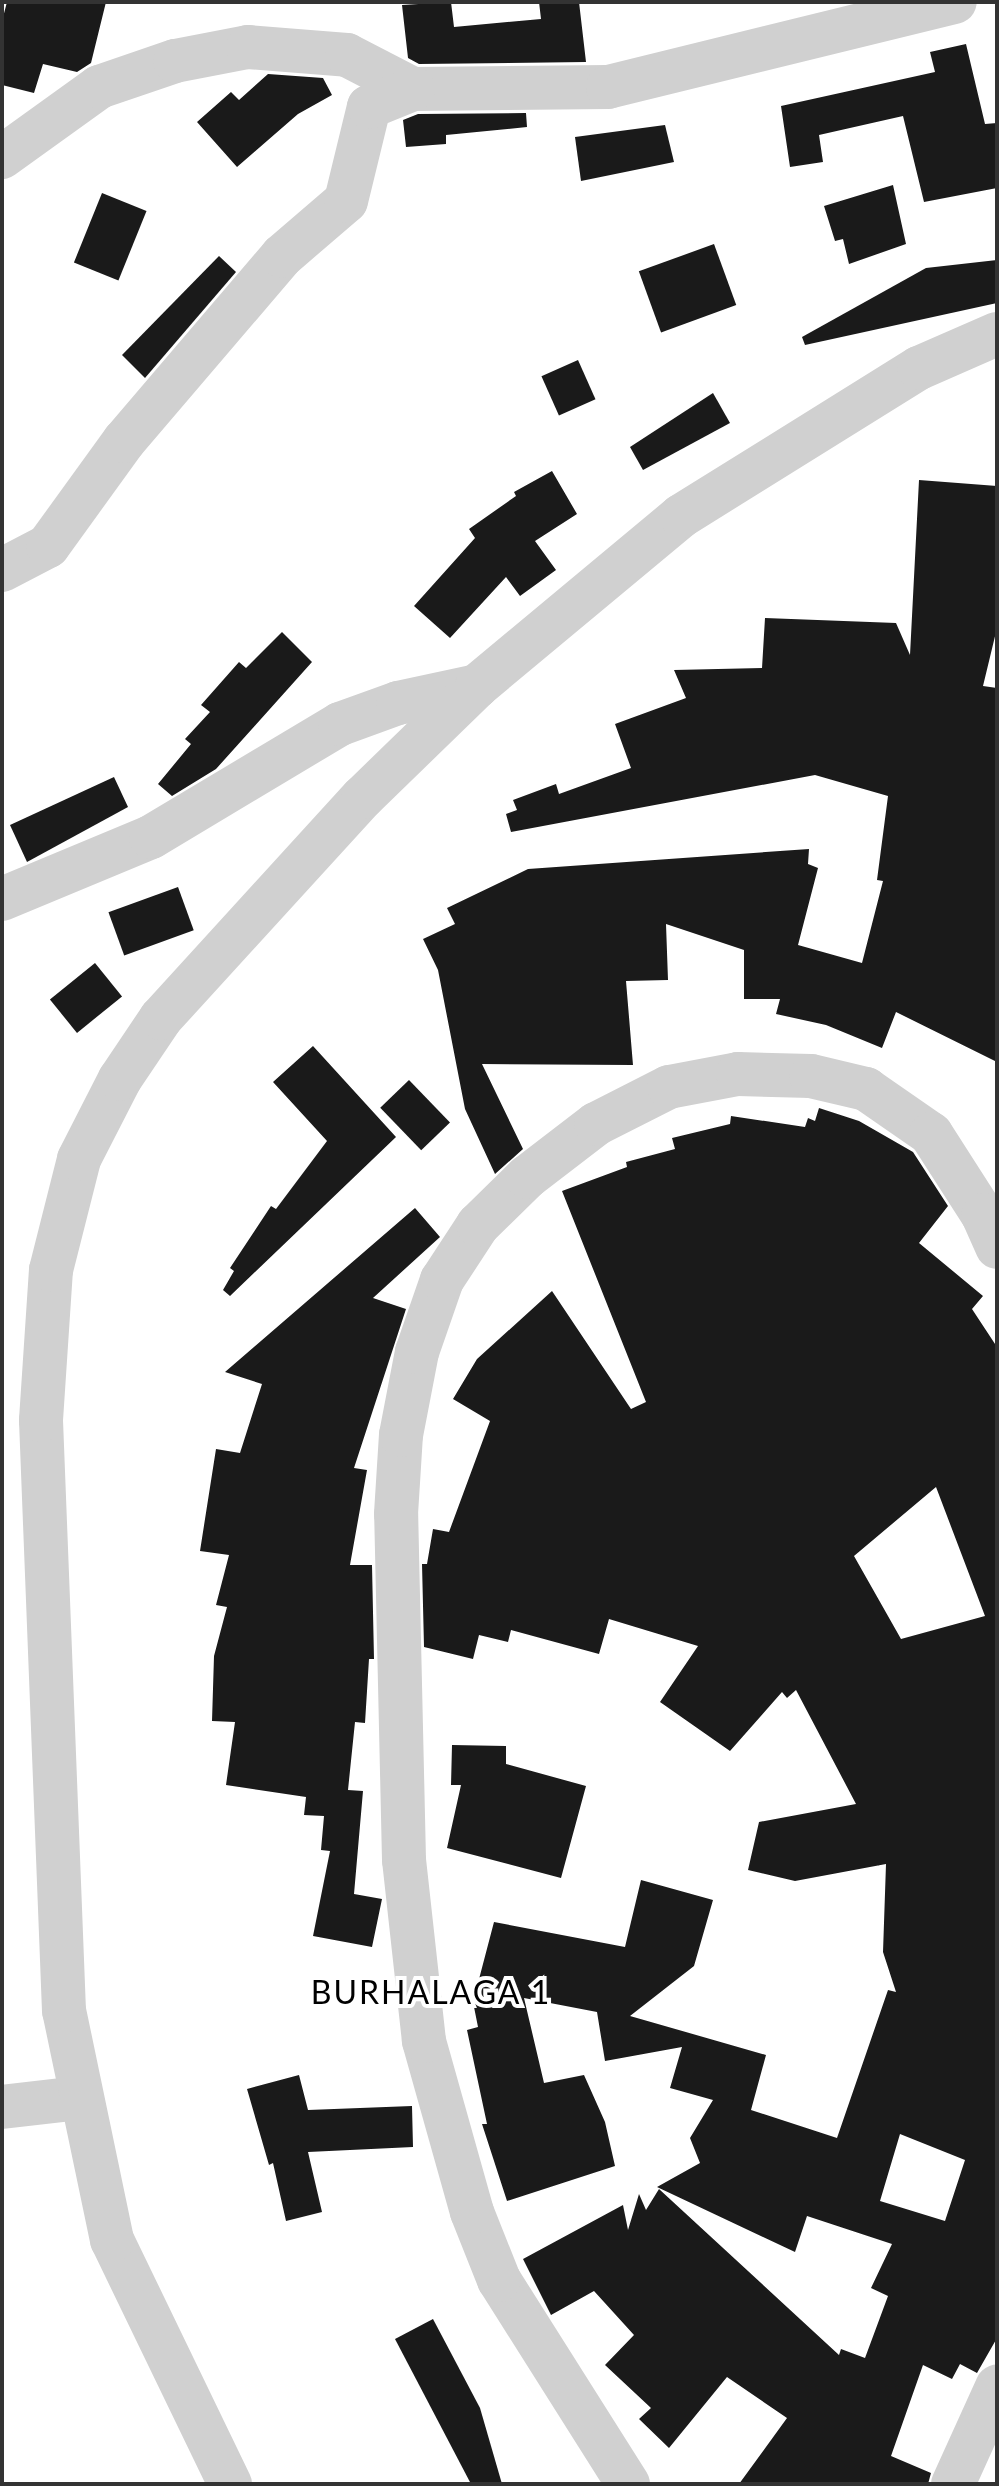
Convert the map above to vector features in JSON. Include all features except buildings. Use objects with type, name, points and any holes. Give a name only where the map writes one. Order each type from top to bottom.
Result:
[{"type":"street","points":[[2,570],[48,546],[124,441],[282,256],[346,201],[369,107],[413,89],[608,87],[955,2]]},
{"type":"street","points":[[2,157],[99,87],[175,61],[248,47],[347,55],[413,89]]},
{"type":"street","points":[[230,2484],[112,2240],[64,2011],[41,1420],[51,1270],[79,1159],[120,1079],[161,1018],[363,797],[477,686],[681,516],[804,435],[919,368],[997,334]]},
{"type":"street","points":[[2,899],[151,837],[340,724],[398,703],[477,686]]},
{"type":"street","points":[[628,2484],[499,2280],[472,2212],[424,2041],[404,1860],[396,1514],[401,1435],[417,1352],[442,1280],[478,1225],[527,1177],[596,1124],[669,1087],[738,1074],[811,1076],[866,1089],[931,1134],[997,1247]]},
{"type":"street","points":[[2,2107],[80,2098]]},
{"type":"street","points":[[953,2484],[997,2387]]},
{"type":"district","name":"BURHALAGA 1","points":[[431,1992]]}]
